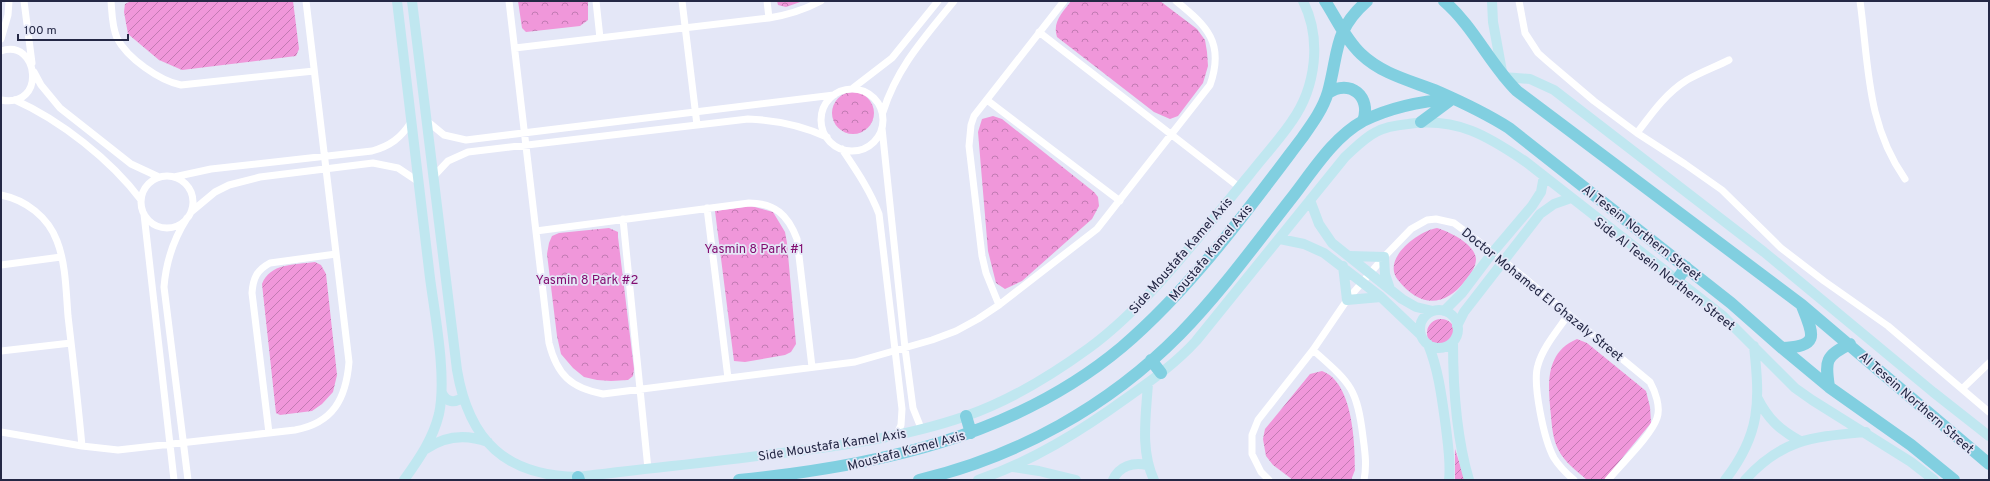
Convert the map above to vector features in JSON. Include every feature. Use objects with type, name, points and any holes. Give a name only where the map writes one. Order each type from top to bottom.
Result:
[{"type":"main road","name":"Al Tesein Northern Street","points":[[1325,1],[1343,30],[1360,53],[1375,66],[1407,82],[1482,111],[1509,128],[1731,303],[1829,387],[1911,445],[1954,480]]},
{"type":"main road","name":"Moustafa Kamel Axis","points":[[743,480],[775,478],[835,468],[888,457],[938,444],[971,433],[1015,414],[1082,377],[1122,347],[1193,276],[1310,127],[1328,93],[1334,60],[1343,30],[1354,13],[1367,1]]},
{"type":"main road","name":"Al Tesein Northern Street","points":[[1444,1],[1469,27],[1491,62],[1503,77],[1535,105],[1802,305],[1850,344],[1989,464]]},
{"type":"main road","points":[[1328,93],[1339,87],[1352,89],[1357,92],[1366,109],[1363,122]]},
{"type":"main road","points":[[919,480],[980,463],[1016,448],[1050,431],[1097,403],[1151,360],[1179,335],[1216,297],[1326,153],[1349,130],[1363,122],[1398,108],[1434,100],[1452,99]]},
{"type":"main road","points":[[1422,122],[1452,99]]},
{"type":"main road","points":[[1677,280],[1686,267]]},
{"type":"main road","points":[[1782,348],[1799,347],[1810,341],[1812,335],[1811,328],[1802,305]]},
{"type":"main road","points":[[1829,387],[1826,364],[1828,358],[1833,353],[1850,344]]},
{"type":"main road","points":[[1151,360],[1161,373]]},
{"type":"main road","points":[[966,416],[971,433]]},
{"type":"street","points":[[1,40],[8,15],[9,1]]},
{"type":"street","points":[[6,101],[23,96],[30,90],[33,81],[33,69],[24,1]]},
{"type":"street","points":[[111,1],[115,31],[123,47],[158,77],[170,83],[181,85],[314,71]]},
{"type":"street","points":[[1,432],[82,446],[118,450],[184,444],[308,428],[321,422],[331,412],[342,397],[348,380],[349,362],[306,1]]},
{"type":"street","points":[[397,1],[419,182],[442,393],[436,426],[425,450],[404,480]]},
{"type":"street","name":"Side Moustafa Kamel Axis","points":[[412,1],[457,370],[463,397],[476,426],[488,442],[510,462],[528,470],[558,476],[579,478],[809,450],[897,434],[921,428],[966,416],[1009,397],[1090,347],[1126,316],[1161,280],[1218,214],[1292,122],[1308,89],[1312,71],[1314,45],[1309,17],[1303,1]]},
{"type":"street","points":[[509,1],[526,133],[549,343],[553,359],[561,373],[573,384],[588,391],[604,394],[855,362],[905,348],[956,331],[999,305],[1097,229],[1210,85],[1216,70],[1216,55],[1213,40],[1206,27],[1176,1]]},
{"type":"street","points":[[596,1],[600,38]]},
{"type":"street","points":[[682,1],[697,125]]},
{"type":"street","points":[[767,1],[769,18]]},
{"type":"street","points":[[515,48],[789,15],[808,8],[821,1]]},
{"type":"street","points":[[853,88],[892,58],[938,1]]},
{"type":"street","points":[[921,428],[913,408],[905,348],[882,128],[883,112],[895,80],[903,66],[954,1]]},
{"type":"street","points":[[999,305],[986,273],[982,256],[969,146],[971,125],[974,116],[1064,1]]},
{"type":"street","points":[[1492,1],[1493,22],[1503,77],[1530,79],[1554,90],[1764,252],[1933,392],[1989,436]]},
{"type":"street","points":[[1519,1],[1525,32],[1538,53],[1594,101],[1636,133],[1712,183],[1781,248],[1824,281],[1888,326],[1989,412]]},
{"type":"street","points":[[1860,1],[1875,118],[1889,154],[1905,179]]},
{"type":"street","points":[[1039,32],[1239,186]]},
{"type":"street","points":[[1,51],[16,51],[26,56],[41,85],[60,108],[131,164],[159,177],[174,177],[211,169],[384,148],[400,137],[411,122]]},
{"type":"street","points":[[1636,133],[1658,105],[1676,87],[1729,60]]},
{"type":"street","points":[[882,128],[879,136],[867,148],[859,150],[842,149],[836,146],[827,137],[823,129],[821,119],[827,101],[840,91],[853,88],[863,90],[872,95],[879,103],[883,112]]},
{"type":"street","points":[[427,121],[444,135],[466,140],[834,95]]},
{"type":"street","points":[[987,100],[1120,201]]},
{"type":"street","points":[[6,101],[51,119],[112,167],[141,200],[144,214],[174,480]]},
{"type":"street","points":[[434,177],[448,161],[468,152],[748,119],[796,125],[827,137]]},
{"type":"street","points":[[978,480],[1013,467],[1095,421],[1161,373],[1187,351],[1280,239],[1345,157],[1366,139],[1377,132],[1403,124],[1422,122]]},
{"type":"street","name":"Side Al Tesein Northern Street","points":[[1422,122],[1452,124],[1482,134],[1510,151],[1723,316],[1795,388],[1812,400],[1866,432],[1911,462],[1934,480]]},
{"type":"street","points":[[842,149],[874,199],[879,214],[902,410],[901,425],[897,434]]},
{"type":"street","points":[[144,214],[148,220],[160,227],[175,227],[202,201],[229,185],[245,180],[373,163],[385,164],[403,171],[419,182]]},
{"type":"street","points":[[1444,311],[1462,293],[1493,252],[1536,200],[1541,192],[1544,176]]},
{"type":"street","points":[[141,200],[145,188],[149,183],[159,177]]},
{"type":"street","points":[[174,177],[180,180],[190,191],[192,205],[189,215],[172,247],[167,263],[164,287],[188,480]]},
{"type":"street","points":[[1,195],[25,204],[38,214],[49,226],[57,241],[61,257],[82,446]]},
{"type":"street","points":[[1457,326],[1464,312],[1540,214],[1554,204],[1571,198]]},
{"type":"street","points":[[1310,200],[1319,224],[1332,243],[1350,256],[1370,274],[1391,291],[1416,307],[1433,312],[1444,311],[1453,316],[1457,326],[1457,336],[1453,342],[1441,348],[1428,344]]},
{"type":"street","points":[[536,231],[749,202],[761,203],[774,208],[784,216],[792,226],[797,239],[812,368]]},
{"type":"street","points":[[707,208],[728,378]]},
{"type":"street","points":[[623,219],[648,469]]},
{"type":"street","name":"Doctor Mohamed El Ghazaly Street","points":[[1269,480],[1261,472],[1252,454],[1252,435],[1263,414],[1313,350],[1347,300],[1384,257],[1411,229],[1427,220],[1436,219],[1454,223],[1493,252],[1650,382],[1654,390],[1657,417],[1648,432],[1608,480]]},
{"type":"street","points":[[1280,239],[1315,248],[1343,266],[1381,297],[1421,335],[1428,344],[1440,383],[1449,461],[1449,480]]},
{"type":"street","points":[[269,433],[252,293],[256,274],[262,267],[270,263],[336,254]]},
{"type":"street","points":[[1350,256],[1384,257],[1385,274],[1391,291]]},
{"type":"street","points":[[1,265],[61,257]]},
{"type":"street","points":[[1343,266],[1347,300],[1381,297]]},
{"type":"street","points":[[430,278],[445,276]]},
{"type":"street","points":[[1421,335],[1422,321],[1433,312]]},
{"type":"street","points":[[1568,314],[1540,356],[1537,367],[1536,386],[1550,450],[1559,464],[1574,480]]},
{"type":"street","points":[[1453,342],[1453,376],[1460,445],[1469,480]]},
{"type":"street","points":[[1,350],[71,343]]},
{"type":"street","points":[[1738,480],[1727,477],[1748,445],[1753,431],[1758,399],[1754,346]]},
{"type":"street","points":[[1313,350],[1347,382],[1357,400],[1366,460],[1364,480]]},
{"type":"street","points":[[1962,389],[1989,363]]},
{"type":"street","points":[[1148,383],[1145,420],[1147,465],[1154,480]]},
{"type":"street","points":[[442,393],[447,400],[451,402],[460,400],[463,397]]},
{"type":"street","points":[[1758,399],[1768,417],[1775,425],[1800,441]]},
{"type":"street","points":[[1745,480],[1776,452],[1800,441],[1815,437],[1866,432]]},
{"type":"street","points":[[425,450],[444,439],[456,437],[467,436],[488,442]]},
{"type":"street","points":[[1113,480],[1120,470],[1128,466],[1138,463],[1147,465]]},
{"type":"street","points":[[1013,467],[1039,471],[1076,480]]},
{"type":"green space","points":[[131,1],[293,1],[299,49],[296,56],[182,70],[159,60],[128,34],[124,12],[125,4]]},
{"type":"green space","points":[[518,1],[588,1],[588,20],[580,26],[526,32],[522,28]]},
{"type":"green space","points":[[777,1],[803,1],[786,7],[778,5]]},
{"type":"green space","points":[[1071,1],[1160,1],[1197,29],[1205,40],[1208,66],[1203,83],[1178,116],[1170,119],[1154,112],[1057,37],[1057,22]]},
{"type":"green space","points":[[849,92],[857,92],[865,95],[871,101],[874,113],[871,125],[865,131],[857,134],[849,134],[841,131],[835,125],[832,117],[832,109],[835,101],[841,95]]},
{"type":"green space","points":[[993,116],[1002,119],[1094,192],[1098,197],[1099,206],[1092,219],[1022,281],[1005,289],[996,283],[988,251],[978,132],[982,119]]},
{"type":"green space","name":"Yasmin 8 Park #1","points":[[751,206],[773,212],[785,232],[796,344],[791,352],[785,355],[745,362],[734,361],[715,211]]},
{"type":"green space","name":"Yasmin 8 Park #2","points":[[609,228],[618,232],[634,369],[633,376],[628,380],[611,381],[584,377],[573,368],[561,354],[557,336],[547,254],[552,236],[559,233]]},
{"type":"green space","points":[[1437,228],[1461,239],[1471,248],[1476,259],[1471,274],[1457,290],[1440,300],[1432,301],[1414,295],[1406,289],[1398,280],[1394,272],[1394,263],[1404,247],[1412,240],[1420,234]]},
{"type":"green space","points":[[315,262],[321,265],[326,274],[337,375],[333,392],[322,404],[312,411],[280,415],[276,413],[262,284],[271,272],[284,266]]},
{"type":"green space","points":[[1441,319],[1447,320],[1451,323],[1454,327],[1454,339],[1451,343],[1447,346],[1441,347],[1435,346],[1431,343],[1428,339],[1427,333],[1428,327],[1431,323],[1435,320]]},
{"type":"green space","points":[[1577,339],[1587,343],[1646,391],[1650,407],[1651,423],[1604,480],[1587,480],[1571,466],[1558,449],[1553,433],[1549,393],[1550,372],[1553,362],[1559,353],[1566,345]]},
{"type":"green space","points":[[1322,371],[1332,377],[1340,387],[1346,400],[1353,430],[1355,470],[1351,480],[1293,480],[1273,465],[1266,456],[1263,439],[1265,429],[1310,374]]},
{"type":"green space","points":[[1455,449],[1465,480],[1455,480]]}]
